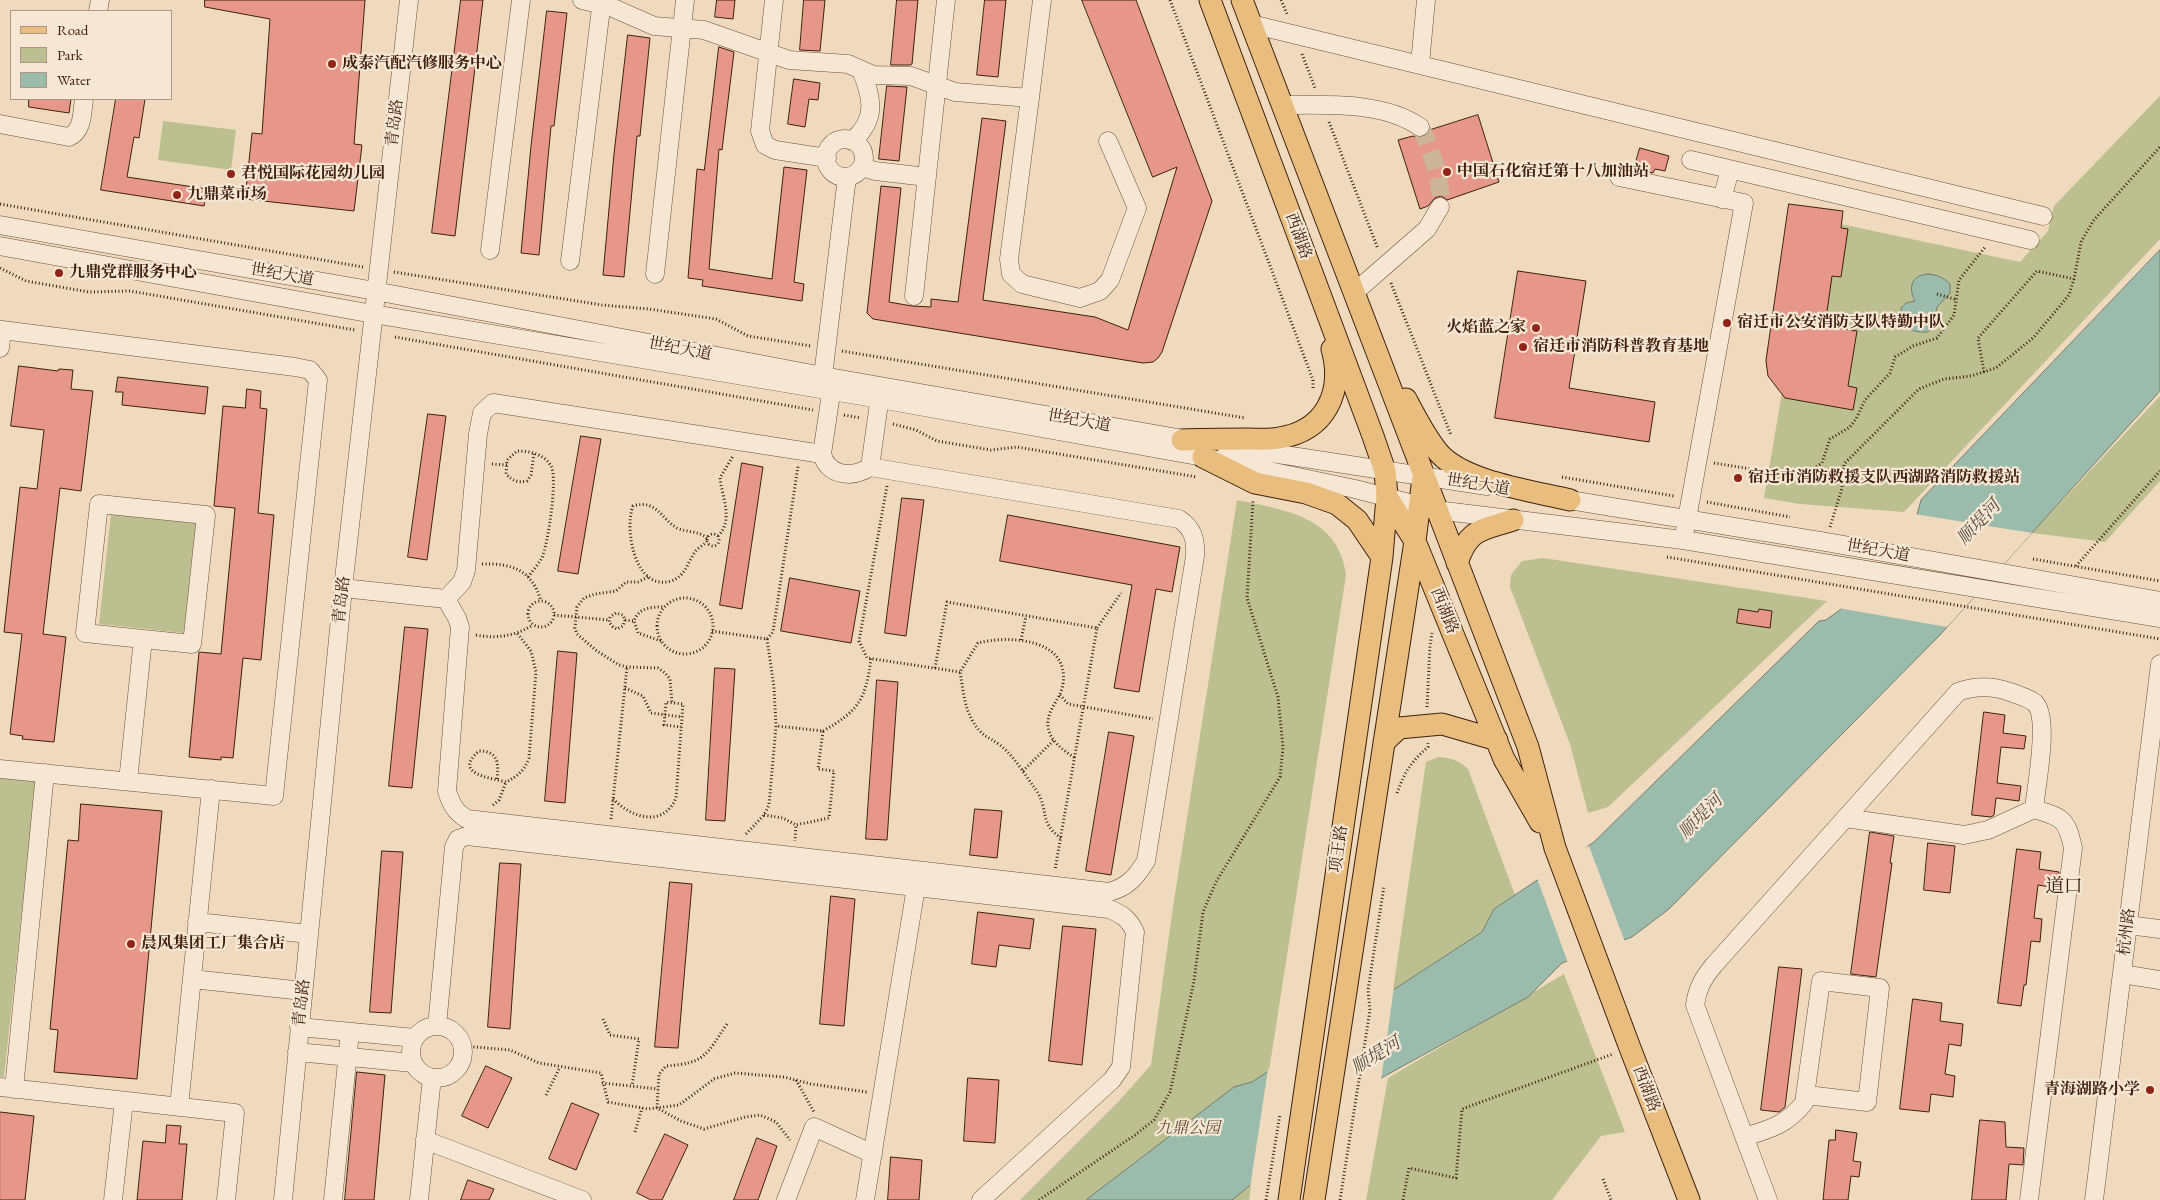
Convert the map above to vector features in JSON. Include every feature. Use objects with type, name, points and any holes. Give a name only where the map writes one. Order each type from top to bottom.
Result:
[{"type":"main road","name":"西湖路","points":[[1210,0],[1385,471],[1387,497],[1416,541],[1504,759],[1555,848]]},
{"type":"main road","name":"西湖路","points":[[1242,0],[1423,476],[1428,508],[1456,563],[1528,747],[1555,848],[1630,1048],[1690,1200]]},
{"type":"main road","points":[[1182,440],[1279,438],[1301,431],[1322,416],[1331,403],[1336,383],[1334,357],[1304,253]]},
{"type":"main road","points":[[1339,254],[1406,399],[1424,434],[1439,453],[1454,466],[1477,477],[1570,500]]},
{"type":"main road","points":[[1203,457],[1254,483],[1314,495],[1338,504],[1357,520],[1382,557]]},
{"type":"main road","name":"项王路","points":[[1289,1200],[1382,557],[1387,497]]},
{"type":"main road","name":"项王路","points":[[1314,1200],[1416,541],[1428,508]]},
{"type":"main road","points":[[1456,563],[1463,545],[1469,537],[1480,531],[1513,520]]},
{"type":"main road","points":[[1384,742],[1399,728],[1442,724],[1496,740]]},
{"type":"street","name":"青岛路","points":[[283,1200],[343,588],[372,314],[409,0]]},
{"type":"street","points":[[490,250],[521,0]]},
{"type":"street","points":[[582,0],[602,2],[654,26],[704,30],[789,60],[848,64],[873,75],[911,76],[955,92],[1030,98]]},
{"type":"street","points":[[656,274],[685,0]]},
{"type":"street","points":[[774,0],[760,131],[765,145],[775,150],[827,158]]},
{"type":"street","points":[[914,296],[946,0]]},
{"type":"street","points":[[1042,0],[1009,259],[1011,274],[1022,284],[1080,298],[1100,292],[1110,280],[1136,208],[1108,141]]},
{"type":"street","points":[[1420,64],[1426,0]]},
{"type":"street","points":[[570,262],[602,2]]},
{"type":"street","points":[[1251,24],[2042,216]]},
{"type":"street","points":[[852,141],[866,127],[870,116],[870,93],[861,70]]},
{"type":"street","points":[[0,124],[68,137],[75,134],[80,127],[84,100]]},
{"type":"street","points":[[1282,105],[1365,108],[1407,119],[1420,127]]},
{"type":"street","points":[[840,140],[852,141],[862,149],[864,161],[862,167],[858,172],[847,177],[835,174],[831,170],[827,158],[830,147],[840,140]]},
{"type":"street","points":[[1690,160],[2030,240]]},
{"type":"street","points":[[862,167],[875,171],[927,177]]},
{"type":"street","points":[[1722,199],[1730,170]]},
{"type":"street","points":[[446,599],[457,618],[460,631],[447,791],[453,808],[458,814],[467,819],[1109,892],[1121,889],[1131,882],[1139,873],[1146,860],[1196,545],[1194,536],[1187,524],[1179,519],[870,467],[862,472],[850,474],[839,473],[830,469],[824,462],[822,454],[828,412],[847,177]]},
{"type":"street","points":[[1619,177],[1744,203],[1683,540]]},
{"type":"street","points":[[1356,291],[1427,229],[1440,207]]},
{"type":"street","name":"世纪大道","points":[[0,225],[375,291],[830,381],[1203,457],[1387,497],[1428,508],[1683,540],[2160,618]]},
{"type":"street","name":"世纪大道","points":[[0,246],[372,314],[830,381]]},
{"type":"street","points":[[0,348],[1,330],[295,367],[310,370],[318,380],[274,796],[0,768]]},
{"type":"street","points":[[870,467],[881,392]]},
{"type":"street","name":"世纪大道","points":[[881,392],[1688,519],[2160,600]]},
{"type":"street","points":[[446,599],[462,582],[467,564],[478,434],[482,413],[493,403],[822,454]]},
{"type":"street","points":[[99,504],[206,515],[192,644],[143,640],[85,633],[99,504]]},
{"type":"street","points":[[343,588],[446,599]]},
{"type":"street","points":[[128,781],[143,640]]},
{"type":"street","name":"杭州路","points":[[2094,1200],[2160,664]]},
{"type":"street","points":[[1768,1200],[1695,1006],[1697,992],[1703,978],[1958,692],[1969,688],[2002,689],[2034,703],[2040,712],[2043,726],[2034,809]]},
{"type":"street","points":[[45,773],[7,1088],[234,1113],[226,1200]]},
{"type":"street","points":[[179,1107],[211,789]]},
{"type":"street","points":[[1845,818],[1964,835],[1988,830],[2034,809],[2058,816],[2069,830],[2073,848],[2029,1200]]},
{"type":"street","points":[[436,1026],[454,847],[458,839],[467,836],[1109,909],[1121,914],[1129,921],[1135,932],[1121,1067],[1112,1080],[981,1200]]},
{"type":"street","points":[[865,1200],[916,887]]},
{"type":"street","points":[[198,922],[309,934]]},
{"type":"street","points":[[2128,925],[2160,930]]},
{"type":"street","points":[[2122,974],[2160,980]]},
{"type":"street","points":[[192,979],[303,991]]},
{"type":"street","points":[[1744,1137],[1773,1128],[1792,1117],[1804,1103],[1821,981],[1880,988],[1866,1102],[1807,1095]]},
{"type":"street","points":[[436,1026],[453,1032],[462,1046],[460,1064],[455,1071],[440,1078],[432,1078],[418,1070],[413,1063],[411,1055],[415,1038],[428,1028],[436,1026]]},
{"type":"street","points":[[299,1027],[415,1038]]},
{"type":"street","points":[[333,1200],[350,1032]]},
{"type":"street","points":[[297,1052],[413,1063]]},
{"type":"street","points":[[419,1200],[432,1078]]},
{"type":"street","points":[[113,1200],[124,1101]]},
{"type":"street","points":[[786,1200],[814,1128],[873,1154]]},
{"type":"street","points":[[425,1140],[582,1200]]},
{"type":"path","points":[[1281,0],[1452,439]]},
{"type":"path","points":[[1826,542],[1842,488],[1844,464],[1919,389],[1944,379],[1971,376],[1996,368],[2034,338],[2069,295],[2082,242],[2093,221],[2160,147]]},
{"type":"path","points":[[0,204],[378,269],[602,305],[649,308]]},
{"type":"path","points":[[1698,460],[1788,475],[1812,470],[1822,463],[1830,439],[1850,427],[1865,400],[1890,373],[1895,357],[1913,346],[1937,338],[1954,315],[1959,280],[1965,270],[1998,232]]},
{"type":"path","points":[[0,268],[26,281],[89,292],[130,292],[877,421],[916,430],[937,441],[991,450],[1017,447],[1207,479]]},
{"type":"path","points":[[1984,372],[1978,338],[2037,271],[2074,279]]},
{"type":"path","points":[[1938,294],[1957,300]]},
{"type":"path","points":[[718,536],[711,534],[707,540],[695,553],[687,569],[677,578],[672,581],[658,582],[648,577],[639,567],[630,532],[629,516],[633,506],[641,504],[651,506],[662,513],[675,526],[685,531],[700,532],[707,540],[710,545],[716,545],[719,540],[718,536],[722,532],[727,510],[720,478],[743,441]]},
{"type":"path","points":[[727,849],[741,839],[764,815],[769,805],[776,726],[772,670],[767,639],[773,632],[800,450]]},
{"type":"path","points":[[528,577],[542,557],[546,543],[555,479],[552,466],[546,459],[534,453],[517,451],[507,460],[506,474],[518,482],[527,481],[531,475],[534,453]]},
{"type":"path","points":[[890,470],[859,641],[867,658],[960,672]]},
{"type":"path","points":[[2076,566],[2160,471]]},
{"type":"path","points":[[1559,476],[1794,517]]},
{"type":"path","points":[[1039,1200],[1154,1120],[1170,1092],[1194,981],[1203,912],[1216,882],[1280,777],[1283,746],[1278,697],[1247,598],[1254,483]]},
{"type":"path","points":[[1822,522],[1840,525]]},
{"type":"path","points":[[2030,559],[2160,581]]},
{"type":"path","points":[[467,564],[504,565],[522,572],[535,583],[541,601]]},
{"type":"path","points":[[648,577],[638,582],[626,582],[616,591],[595,594],[584,598],[577,607],[574,628],[577,634],[610,659],[627,668],[651,667],[658,668],[665,673],[670,679],[672,703]]},
{"type":"path","points":[[1844,587],[2160,639]]},
{"type":"path","points":[[1052,886],[1097,628],[1121,592]]},
{"type":"path","points":[[634,621],[638,633],[660,641],[670,651],[687,655],[704,647],[712,631],[712,622],[704,605],[696,600],[686,598],[677,599],[664,607],[657,618],[656,628],[660,641]]},
{"type":"path","points":[[541,601],[552,606],[554,619],[548,626],[539,628],[528,619],[528,611],[533,604],[541,601]]},
{"type":"path","points":[[935,668],[947,602],[1097,628]]},
{"type":"path","points":[[634,621],[641,611],[664,607]]},
{"type":"path","points":[[625,620],[623,626],[617,629],[611,626],[610,620],[614,613],[619,613],[625,620],[634,621]]},
{"type":"path","points":[[554,614],[610,620]]},
{"type":"path","points":[[1021,640],[1026,616]]},
{"type":"path","points":[[460,631],[487,637],[517,634],[533,625]]},
{"type":"path","points":[[712,631],[767,639]]},
{"type":"path","points":[[490,807],[499,800],[506,782],[518,776],[529,758],[536,672],[531,651],[517,634]]},
{"type":"path","points":[[1061,838],[1051,831],[1046,824],[1042,800],[1023,771],[1000,745],[983,736],[971,719],[964,699],[960,672],[978,643],[1002,638],[1021,640],[1044,648],[1059,660],[1064,683],[1060,695],[1054,703],[1048,724],[1050,734],[1054,740],[1061,748],[1075,758]]},
{"type":"path","points":[[776,726],[823,731],[852,712],[864,694],[871,658]]},
{"type":"path","points":[[610,835],[627,668]]},
{"type":"path","points":[[625,688],[643,696],[651,713],[682,717]]},
{"type":"path","points":[[1060,695],[1068,704],[1168,722]]},
{"type":"path","points":[[613,800],[628,812],[653,818],[672,805],[676,798],[683,704],[666,702],[664,725],[681,727]]},
{"type":"path","points":[[764,815],[783,818],[796,825],[829,818],[834,770],[818,769],[823,731]]},
{"type":"path","points":[[1023,771],[1054,740]]},
{"type":"path","points":[[467,770],[473,756],[479,751],[488,751],[494,756],[498,767],[497,779]]},
{"type":"path","points":[[470,764],[476,774],[506,782]]},
{"type":"path","points":[[794,856],[796,825]]},
{"type":"path","points":[[1340,1200],[1370,1010]]},
{"type":"path","points":[[604,1019],[610,1035],[638,1039],[632,1086]]},
{"type":"path","points":[[657,1108],[659,1074],[666,1066],[689,1063],[703,1058],[727,1024]]},
{"type":"path","points":[[462,1046],[510,1050],[538,1063],[601,1073],[608,1102],[642,1108],[679,1105],[714,1079],[735,1072],[784,1076],[811,1084],[882,1094]]},
{"type":"path","points":[[1403,1200],[1409,1168],[1456,1178],[1462,1109],[1630,1048]]},
{"type":"path","points":[[546,1096],[560,1066]]},
{"type":"path","points":[[796,1080],[815,1113],[814,1128]]},
{"type":"path","points":[[602,1083],[658,1089]]},
{"type":"path","points":[[635,1132],[642,1108]]},
{"type":"path","points":[[657,1108],[681,1121],[704,1130],[744,1117],[760,1115],[776,1122],[803,1156]]},
{"type":"path","points":[[1602,1179],[1611,1200]]},
{"type":"path","points":[[1266,1200],[1268,1190]]},
{"type":"green space","points":[[2160,96],[2160,239],[1904,512],[1800,504],[1764,498],[1812,218],[2020,262],[2048,231],[2054,206]]},
{"type":"green space","points":[[163,121],[236,130],[231,170],[158,160]]},
{"type":"green space","points":[[2160,396],[2160,481],[2105,542],[2032,533]]},
{"type":"green space","name":"九鼎公园","points":[[1237,500],[1290,513],[1306,519],[1321,528],[1333,540],[1341,555],[1346,575],[1249,1200],[1020,1200],[1119,1101],[1151,1065],[1173,907]]},
{"type":"green space","points":[[111,513],[196,523],[184,633],[99,624]]},
{"type":"green space","points":[[1543,558],[1827,601],[1608,807],[1588,813],[1570,744],[1510,587],[1511,575],[1522,561]]},
{"type":"green space","points":[[1439,757],[1455,760],[1468,769],[1515,895],[1494,909],[1482,932],[1393,990],[1426,762]]},
{"type":"green space","points":[[0,778],[36,781],[4,1077],[0,1076]]},
{"type":"green space","points":[[1564,974],[1625,1132],[1601,1136],[1552,1200],[1366,1200],[1388,1078]]},
{"type":"water","name":"顺堤河","points":[[2160,250],[2160,391],[1939,636],[1669,909],[1632,937],[1562,963],[1528,997],[1383,1077],[1232,1200],[1086,1200],[1234,1087],[1252,1082],[1482,932],[1494,909],[1594,842],[1819,621],[1826,620],[1841,609],[1917,515],[1921,500]]},
{"type":"water","points":[[1928,274],[1940,277],[1950,284],[1950,293],[1937,307],[1932,328],[1927,332],[1920,332],[1907,327],[1901,308],[1906,303],[1915,301],[1912,283],[1918,277]]},
{"type":"pier","points":[[1915,514],[2032,533],[1947,627],[1838,608]]},
{"type":"pier","points":[[1589,846],[1625,942],[1568,963],[1537,878],[1577,850]]},
{"type":"pier","points":[[1394,987],[1381,1081],[1250,1188],[1268,1069]]},
{"type":"building","points":[[205,0],[365,0],[354,144],[362,145],[354,211],[245,199],[252,133],[262,134],[270,19],[205,7]]},
{"type":"building","points":[[461,0],[483,0],[455,236],[432,233]]},
{"type":"building","points":[[717,0],[735,0],[733,19],[715,17]]},
{"type":"building","points":[[804,0],[825,0],[820,51],[800,50]]},
{"type":"building","points":[[897,0],[918,0],[912,64],[910,65],[891,65]]},
{"type":"building","points":[[985,0],[1006,0],[998,77],[977,75]]},
{"type":"building","points":[[1082,0],[1136,0],[1212,201],[1162,352],[1153,362],[1143,363],[873,319],[867,313],[881,186],[901,188],[889,302],[931,307],[931,299],[958,302],[982,118],[1006,121],[983,300],[1095,317],[1128,330],[1177,167],[1153,177]]},
{"type":"building","points":[[547,11],[567,13],[554,126],[551,126],[539,255],[521,253]]},
{"type":"building","points":[[628,35],[650,38],[640,136],[637,136],[624,277],[603,275],[614,154]]},
{"type":"building","points":[[719,47],[734,52],[722,150],[719,149],[709,269],[772,279],[784,167],[807,170],[794,282],[804,284],[802,301],[702,286],[703,280],[688,278],[697,169],[704,170]]},
{"type":"building","points":[[794,79],[820,83],[818,100],[809,99],[805,127],[788,124]]},
{"type":"building","points":[[887,86],[907,87],[899,161],[879,159]]},
{"type":"building","points":[[29,100],[71,100],[69,113],[29,107]]},
{"type":"building","points":[[116,100],[145,100],[139,138],[134,137],[127,177],[207,189],[204,206],[101,190]]},
{"type":"building","points":[[1478,115],[1499,182],[1447,200],[1441,196],[1435,198],[1428,206],[1420,209],[1398,140],[1413,136],[1420,138],[1425,136],[1430,130]]},
{"type":"building","points":[[1640,148],[1669,156],[1665,171],[1655,169],[1653,173],[1634,169]]},
{"type":"building","points":[[1789,204],[1843,211],[1841,228],[1848,229],[1841,277],[1832,276],[1825,326],[1857,331],[1848,386],[1857,388],[1853,410],[1785,398],[1768,376],[1766,361]]},
{"type":"building","points":[[1518,271],[1586,281],[1569,388],[1655,402],[1649,442],[1495,418]]},
{"type":"building","points":[[19,366],[58,371],[59,369],[73,370],[71,389],[93,391],[81,491],[60,488],[43,634],[66,637],[54,742],[22,739],[23,736],[10,734],[22,634],[4,632],[20,487],[37,489],[44,430],[11,426]]},
{"type":"building","points":[[118,377],[208,387],[205,414],[122,405],[123,392],[116,392]]},
{"type":"building","points":[[247,389],[261,391],[260,408],[267,409],[258,513],[274,515],[261,660],[243,658],[233,758],[221,757],[221,760],[189,757],[199,652],[221,654],[235,508],[214,506],[223,406],[245,408]]},
{"type":"building","points":[[428,414],[446,416],[427,560],[408,557]]},
{"type":"building","points":[[581,436],[601,439],[578,574],[558,571]]},
{"type":"building","points":[[742,463],[763,467],[742,609],[720,605]]},
{"type":"building","points":[[902,498],[924,500],[906,636],[885,633]]},
{"type":"building","points":[[1008,515],[1180,547],[1172,592],[1156,589],[1139,692],[1114,688],[1132,585],[1000,561]]},
{"type":"building","points":[[790,578],[860,591],[851,643],[781,631]]},
{"type":"building","points":[[1739,609],[1758,612],[1759,609],[1772,611],[1770,628],[1737,623]]},
{"type":"building","points":[[405,627],[428,629],[412,788],[389,786]]},
{"type":"building","points":[[558,651],[577,653],[565,803],[545,801]]},
{"type":"building","points":[[715,668],[735,669],[725,821],[706,820]]},
{"type":"building","points":[[877,680],[898,682],[887,840],[866,839]]},
{"type":"building","points":[[1984,712],[2005,715],[2003,733],[2026,736],[2024,749],[2001,747],[1997,783],[2021,786],[2019,801],[1996,798],[1994,815],[1991,817],[1972,815]]},
{"type":"building","points":[[1109,732],[1134,736],[1111,875],[1086,871]]},
{"type":"building","points":[[81,804],[162,811],[137,1079],[54,1072],[58,1030],[50,1029],[68,840],[78,841]]},
{"type":"building","points":[[975,809],[1002,811],[997,858],[970,855]]},
{"type":"building","points":[[1870,832],[1894,836],[1876,977],[1851,974]]},
{"type":"building","points":[[1928,843],[1955,846],[1950,893],[1924,890]]},
{"type":"building","points":[[2017,849],[2041,852],[2039,869],[2059,872],[2057,888],[2038,885],[2034,918],[2042,919],[2040,942],[2031,941],[2026,985],[2024,985],[2021,1006],[1998,1003]]},
{"type":"building","points":[[382,851],[403,852],[391,1013],[370,1012]]},
{"type":"building","points":[[500,863],[521,864],[510,1029],[488,1027]]},
{"type":"building","points":[[670,882],[692,884],[678,1048],[655,1047]]},
{"type":"building","points":[[831,896],[855,899],[844,1026],[820,1024]]},
{"type":"building","points":[[978,912],[1034,919],[1030,949],[999,945],[996,967],[972,964]]},
{"type":"building","points":[[1063,926],[1096,929],[1082,1065],[1049,1061]]},
{"type":"building","points":[[1779,967],[1802,969],[1785,1107],[1779,1112],[1761,1110]]},
{"type":"building","points":[[1913,999],[1942,1003],[1940,1021],[1963,1024],[1961,1046],[1949,1044],[1945,1074],[1955,1076],[1953,1097],[1931,1094],[1929,1112],[1900,1109]]},
{"type":"building","points":[[486,1066],[512,1078],[488,1128],[462,1116]]},
{"type":"building","points":[[357,1072],[385,1075],[374,1200],[345,1200]]},
{"type":"building","points":[[968,1078],[999,1080],[995,1143],[964,1141]]},
{"type":"building","points":[[572,1103],[599,1114],[576,1170],[549,1159]]},
{"type":"building","points":[[0,1112],[34,1116],[25,1200],[0,1200]]},
{"type":"building","points":[[1980,1120],[2005,1122],[2006,1147],[2024,1148],[2023,1165],[2009,1164],[2006,1200],[1972,1200]]},
{"type":"building","points":[[167,1125],[181,1126],[179,1144],[187,1144],[182,1200],[137,1200],[143,1141],[165,1143]]},
{"type":"building","points":[[1836,1130],[1857,1133],[1853,1161],[1861,1162],[1859,1177],[1851,1176],[1848,1200],[1823,1200],[1829,1140],[1835,1140]]},
{"type":"building","points":[[665,1134],[688,1145],[662,1200],[651,1200],[637,1193]]},
{"type":"building","points":[[757,1138],[777,1146],[758,1200],[734,1200]]},
{"type":"building","points":[[891,1157],[922,1160],[919,1200],[888,1200]]},
{"type":"building","points":[[468,1180],[494,1189],[489,1200],[461,1200]]},
{"type":"tunnel","points":[[1420,127],[1435,166],[1440,189],[1440,207]]},
{"type":"place","name":"成泰汽配汽修服务中心","points":[[332,64]]},
{"type":"place","name":"中国石化宿迁第十八加油站","points":[[1447,172]]},
{"type":"place","name":"君悦国际花园幼儿园","points":[[231,174]]},
{"type":"place","name":"九鼎菜市场","points":[[177,195]]},
{"type":"place","name":"九鼎党群服务中心","points":[[59,273]]},
{"type":"place","name":"宿迁市公安消防支队特勤中队","points":[[1727,323]]},
{"type":"place","name":"火焰蓝之家","points":[[1536,328]]},
{"type":"place","name":"宿迁市消防科普教育基地","points":[[1523,347]]},
{"type":"place","name":"宿迁市消防救援支队西湖路消防救援站","points":[[1738,478]]},
{"type":"place","name":"晨风集团工厂集合店","points":[[131,944]]},
{"type":"place","name":"青海湖路小学","points":[[2150,1090]]},
{"type":"district","name":"道口","points":[[2064,887]]}]
